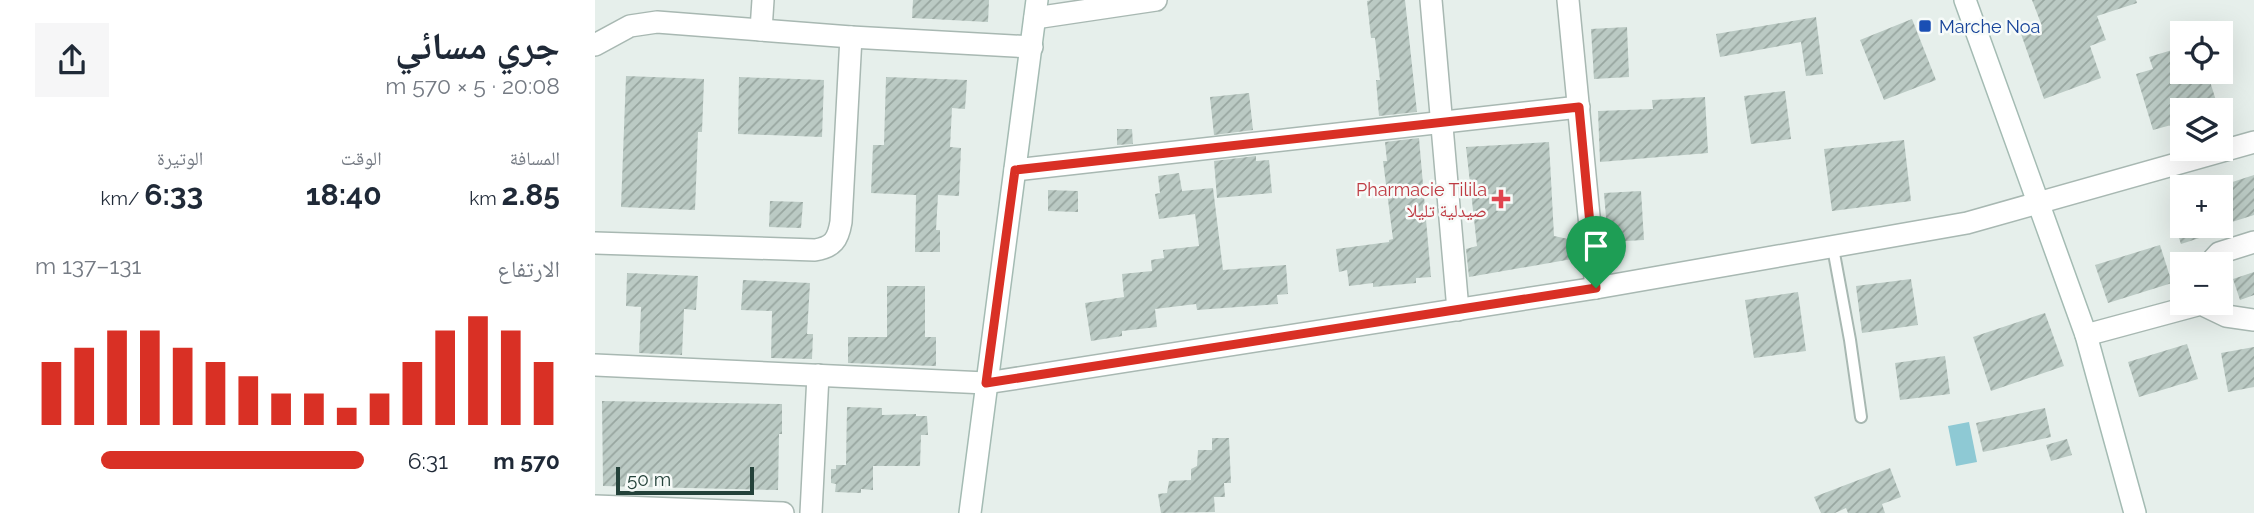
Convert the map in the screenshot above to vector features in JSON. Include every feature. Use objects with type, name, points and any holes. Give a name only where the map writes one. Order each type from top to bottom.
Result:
[{"type":"street","points":[[761,30],[763,0]]},
{"type":"street","points":[[970,513],[1036,9],[1156,0]]},
{"type":"street","points":[[1431,0],[1458,310]]},
{"type":"street","points":[[1568,0],[1596,288]]},
{"type":"street","points":[[1965,0],[2085,335],[2135,513]]},
{"type":"street","points":[[595,45],[618,30],[640,23],[657,22],[1032,47]]},
{"type":"street","points":[[595,243],[815,250],[826,249],[834,243],[839,235],[841,222],[851,37]]},
{"type":"street","points":[[1015,170],[1579,107]]},
{"type":"street","points":[[595,365],[986,383],[1596,288],[1967,223],[2254,142]]},
{"type":"street","points":[[2222,252],[2254,242]]},
{"type":"street","points":[[2085,335],[2170,312]]},
{"type":"street","points":[[2225,315],[2254,320]]},
{"type":"street","points":[[811,513],[818,375]]},
{"type":"street","points":[[595,506],[783,513]]},
{"type":"lane","points":[[1833,248],[1861,417]]},
{"type":"water","points":[[1969,422],[1977,462],[1956,466],[1948,426]]},
{"type":"building","points":[[913,0],[989,0],[988,22],[912,18]]},
{"type":"building","points":[[1405,0],[1417,112],[1379,116],[1376,80],[1380,80],[1367,1]]},
{"type":"building","points":[[2032,0],[2136,0],[2137,3],[2097,16],[2106,40],[2090,46],[2101,78],[2044,99],[2021,34],[2042,26]]},
{"type":"building","points":[[1816,17],[1823,74],[1806,76],[1801,42],[1720,57],[1716,34]]},
{"type":"building","points":[[1912,19],[1936,80],[1884,100],[1860,40]]},
{"type":"building","points":[[1627,27],[1629,77],[1594,79],[1591,29]]},
{"type":"building","points":[[2170,51],[2170,84],[2211,84],[2215,98],[2170,98],[2170,125],[2153,130],[2136,74],[2153,69],[2149,57]]},
{"type":"building","points":[[626,76],[704,79],[702,132],[698,132],[695,210],[621,207]]},
{"type":"building","points":[[739,77],[824,80],[822,137],[738,134]]},
{"type":"building","points":[[886,77],[967,80],[965,109],[952,108],[950,147],[961,148],[959,196],[938,195],[936,230],[940,230],[940,252],[915,252],[916,195],[871,193],[873,145],[884,145]]},
{"type":"building","points":[[1785,91],[1791,139],[1751,144],[1744,96]]},
{"type":"building","points":[[1249,93],[1253,130],[1214,135],[1210,97]]},
{"type":"building","points":[[1705,97],[1708,153],[1600,162],[1598,111],[1653,109],[1652,100]]},
{"type":"building","points":[[1117,129],[1132,129],[1133,144],[1117,145]]},
{"type":"building","points":[[1419,138],[1431,277],[1416,278],[1416,283],[1349,286],[1347,270],[1339,272],[1336,249],[1389,242],[1393,239],[1383,161],[1387,161],[1385,142]]},
{"type":"building","points":[[1904,140],[1911,201],[1832,211],[1824,149]]},
{"type":"building","points":[[1549,142],[1554,236],[1573,240],[1572,259],[1469,277],[1466,249],[1477,246],[1466,147]]},
{"type":"building","points":[[1256,156],[1256,161],[1269,160],[1272,193],[1217,198],[1214,161]]},
{"type":"building","points":[[1179,173],[1182,191],[1213,188],[1223,270],[1286,265],[1288,294],[1277,295],[1278,304],[1197,310],[1196,304],[1155,309],[1157,327],[1122,331],[1122,336],[1091,341],[1085,303],[1124,297],[1122,274],[1152,271],[1151,260],[1164,258],[1163,250],[1199,246],[1195,214],[1159,219],[1155,194],[1160,193],[1158,176]]},
{"type":"building","points":[[2254,175],[2254,215],[2233,222],[2233,182]]},
{"type":"building","points":[[1048,190],[1078,191],[1078,212],[1048,211]]},
{"type":"building","points":[[1641,191],[1644,240],[1608,242],[1604,193]]},
{"type":"building","points":[[770,201],[803,202],[801,228],[769,227]]},
{"type":"building","points":[[2179,238],[2199,238],[2181,244]]},
{"type":"building","points":[[2160,245],[2170,284],[2108,303],[2095,265]]},
{"type":"building","points":[[2254,272],[2254,295],[2240,300],[2233,279]]},
{"type":"building","points":[[627,273],[698,276],[696,310],[684,309],[682,355],[639,353],[641,307],[626,306]]},
{"type":"building","points":[[1911,279],[1918,325],[1862,333],[1856,286]]},
{"type":"building","points":[[743,280],[810,283],[807,334],[813,334],[812,359],[771,358],[772,311],[741,310]]},
{"type":"building","points":[[887,286],[925,286],[925,337],[936,337],[936,366],[848,363],[848,337],[887,337]]},
{"type":"building","points":[[1798,292],[1806,351],[1754,358],[1745,300]]},
{"type":"building","points":[[2045,313],[2064,366],[1991,391],[1973,337]]},
{"type":"building","points":[[2187,344],[2198,379],[2139,397],[2128,362]]},
{"type":"building","points":[[2254,347],[2254,387],[2228,392],[2221,353]]},
{"type":"building","points":[[1945,356],[1950,394],[1900,400],[1895,363]]},
{"type":"building","points":[[602,401],[782,404],[778,490],[603,486]]},
{"type":"building","points":[[847,407],[882,408],[882,415],[927,416],[928,435],[921,435],[920,466],[873,466],[873,490],[861,489],[861,493],[835,492],[836,484],[831,483],[831,469],[836,469],[836,465],[846,465]]},
{"type":"building","points":[[2045,408],[2051,437],[1983,452],[1976,423]]},
{"type":"building","points":[[1212,438],[1229,438],[1231,483],[1224,483],[1225,497],[1214,497],[1215,512],[1161,513],[1158,494],[1167,493],[1169,481],[1191,480],[1191,469],[1197,466],[1198,450],[1212,450]]},
{"type":"building","points":[[2067,439],[2072,455],[2051,461],[2046,445]]},
{"type":"building","points":[[1890,468],[1901,497],[1882,504],[1885,513],[1848,513],[1846,508],[1835,513],[1821,513],[1814,497]]},
{"type":"place","name":"Marche Noa","points":[[1925,26]]},
{"type":"place","name":"Pharmacie Tilila صيدلية تليلا","points":[[1501,199]]},
{"type":"route","points":[[1579,107],[1596,288],[986,383],[1015,170],[1579,107]]}]
